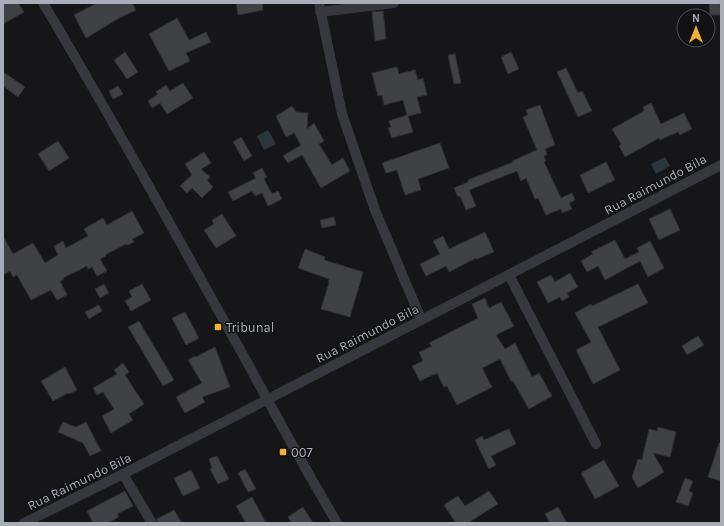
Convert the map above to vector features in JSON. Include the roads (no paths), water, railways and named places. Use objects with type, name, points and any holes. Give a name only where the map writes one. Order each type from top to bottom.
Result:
[{"type":"street","points":[[43,3],[155,197],[299,459],[337,523]]},
{"type":"street","points":[[394,3],[320,8],[342,114],[356,158],[375,210],[421,319]]},
{"type":"street","name":"Rua Raimundo Bila","points":[[24,523],[123,474],[421,319],[509,276],[721,164]]},
{"type":"street","points":[[509,276],[596,444]]},
{"type":"street","points":[[123,474],[152,523]]},
{"type":"place","name":"Tribunal","points":[[218,327]]},
{"type":"place","name":"007","points":[[283,452]]}]
